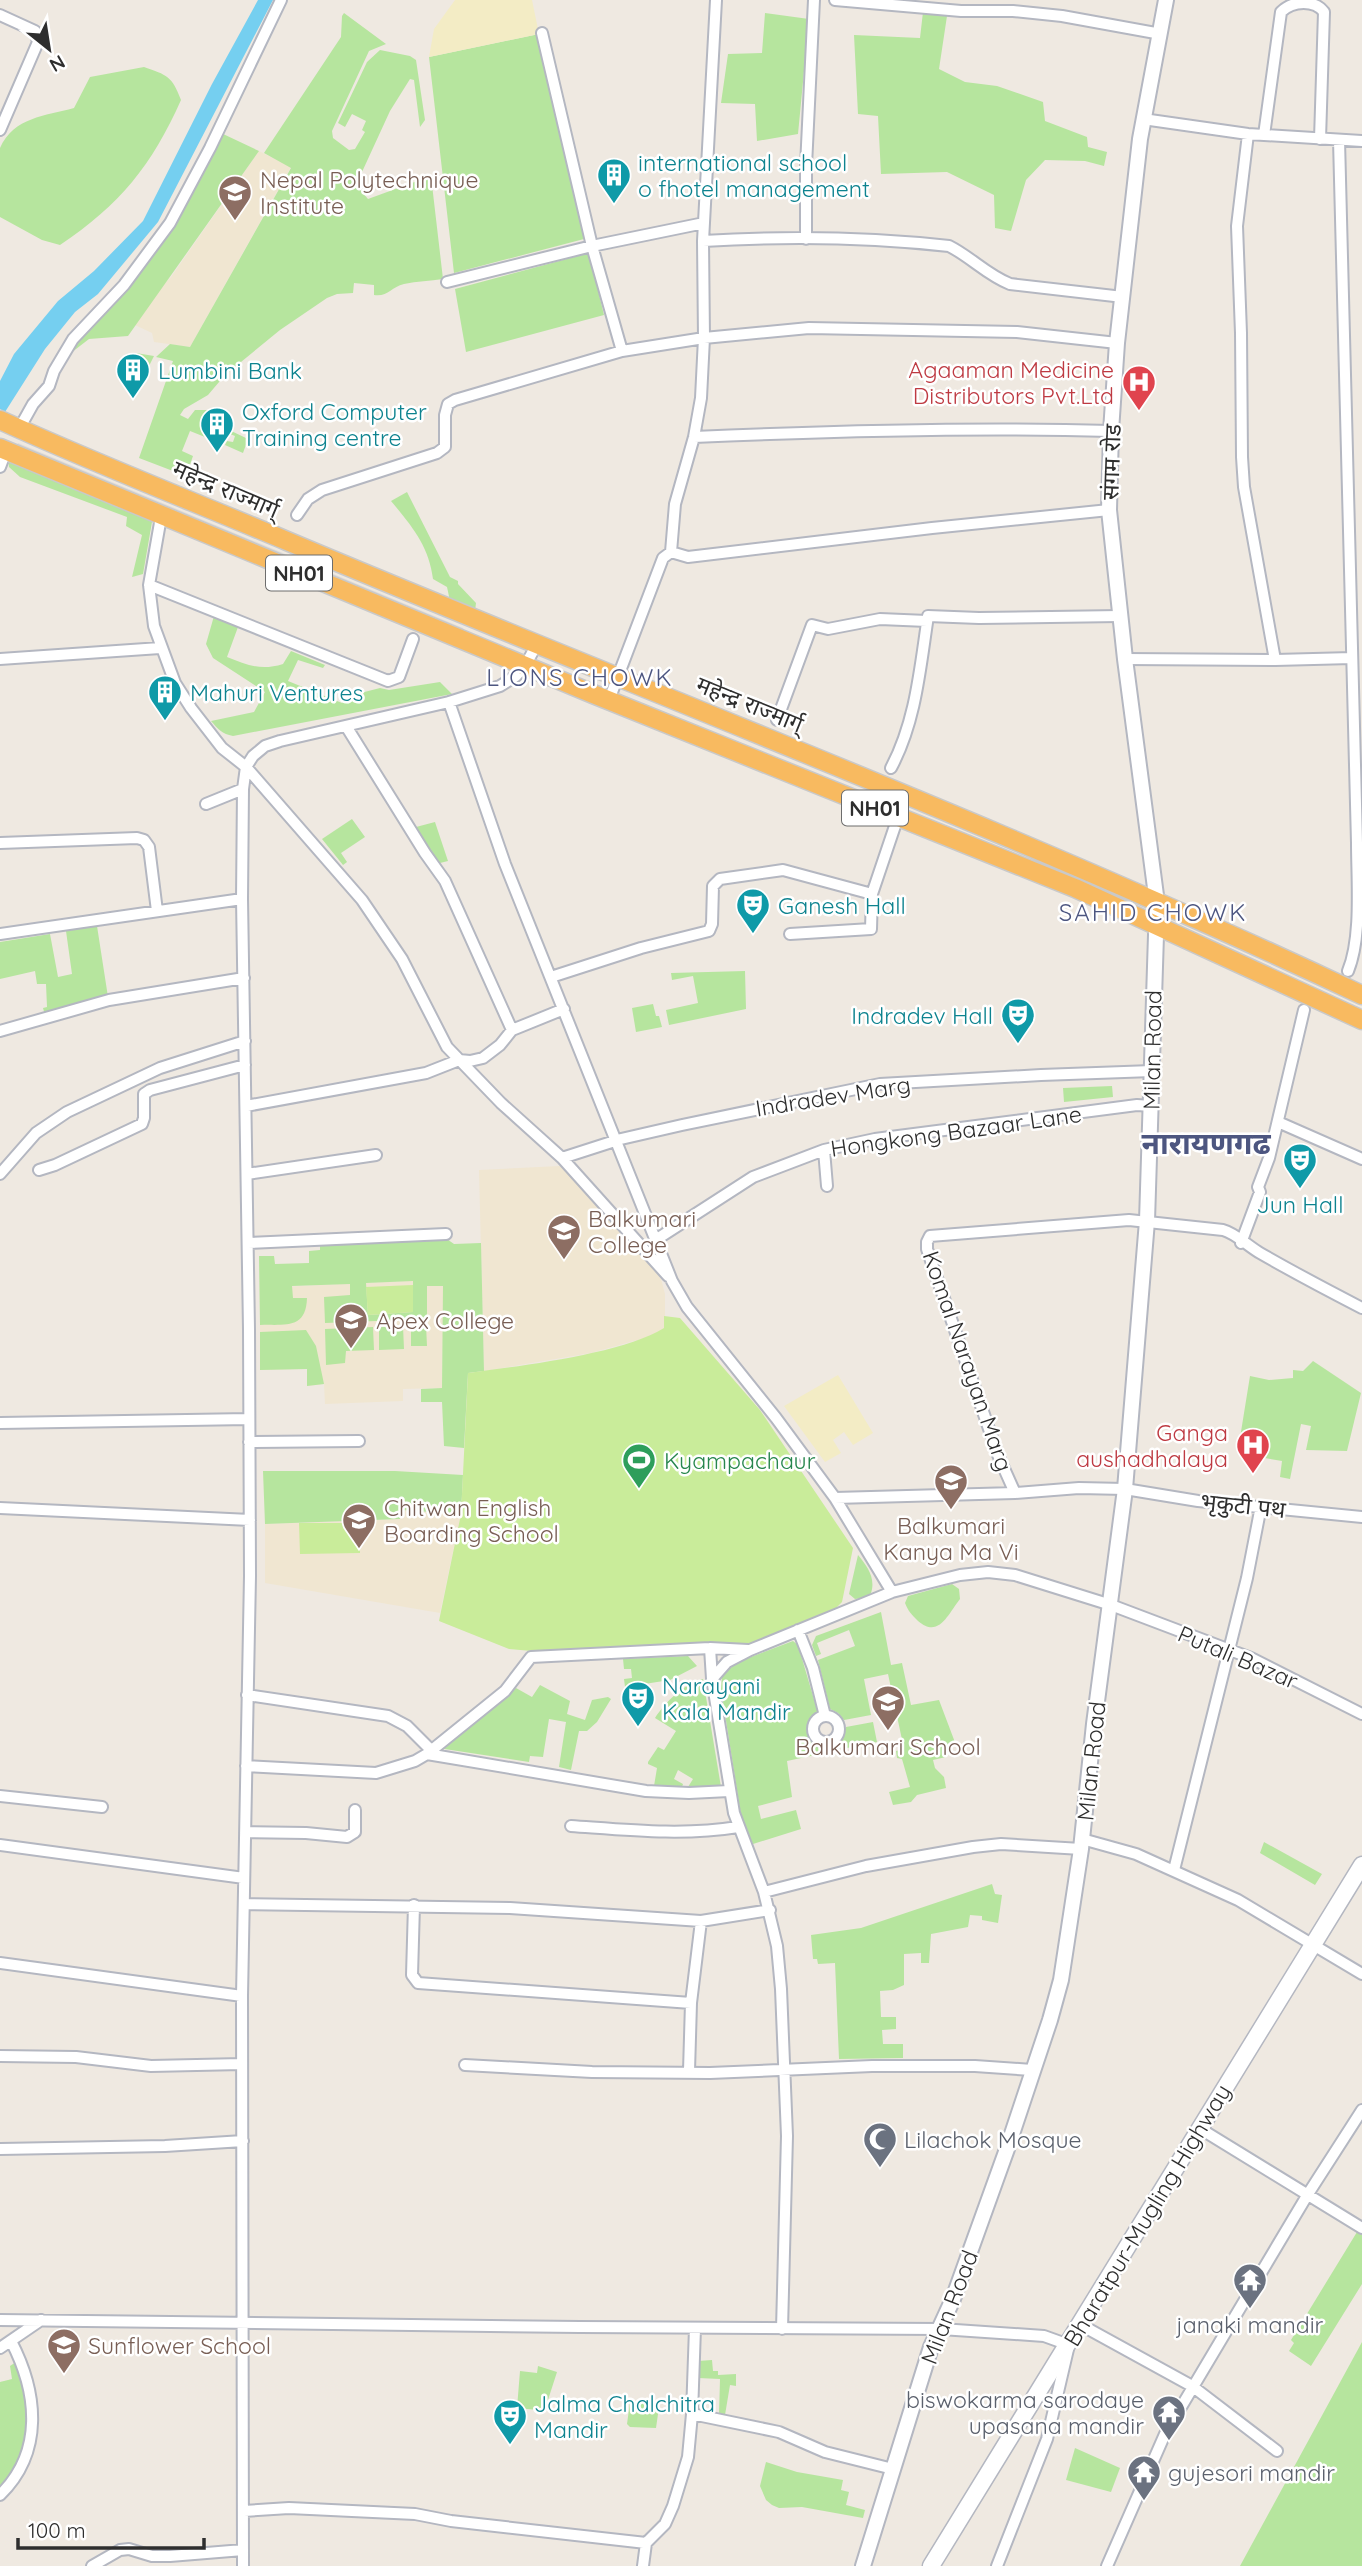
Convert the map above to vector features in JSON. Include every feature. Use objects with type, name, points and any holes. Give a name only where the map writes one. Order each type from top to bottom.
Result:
[{"type":"highway","name":"महेन्द्र राज्मार्ग्","points":[[9,424],[537,644],[885,785],[1157,902],[1362,995]]},
{"type":"highway","name":"NH01","points":[[2,455],[1075,888],[1362,1020]]},
{"type":"main road","name":"Bharatpur-Mugling Highway","points":[[931,2566],[1362,1864]]},
{"type":"street","points":[[9,424],[49,386],[54,370],[73,339],[124,285],[170,223],[281,0]]},
{"type":"street","points":[[609,700],[663,558],[671,552],[675,504],[694,437],[701,398],[704,338],[703,241],[716,0]]},
{"type":"street","points":[[806,239],[806,166],[814,0]]},
{"type":"street","points":[[835,0],[924,9],[1037,13],[1161,34]]},
{"type":"street","name":"संगम रोड","points":[[1157,924],[1157,902],[1125,659],[1109,510],[1111,431],[1122,297],[1143,119],[1166,0]]},
{"type":"street","points":[[1264,135],[1281,12],[1287,5],[1306,1],[1320,5],[1324,12],[1320,139]]},
{"type":"street","points":[[0,15],[35,32],[38,42],[0,130]]},
{"type":"street","points":[[542,33],[592,246],[622,351]]},
{"type":"street","points":[[1143,119],[1248,134],[1362,141]]},
{"type":"street","points":[[1248,134],[1237,226],[1242,457],[1244,487],[1275,660]]},
{"type":"street","points":[[1339,140],[1352,657],[1358,703],[1360,843],[1355,945],[1348,971]]},
{"type":"street","points":[[447,282],[592,246],[704,223]]},
{"type":"street","points":[[703,241],[806,239],[949,246],[996,278],[1010,284],[1122,297]]},
{"type":"street","points":[[297,515],[308,499],[322,490],[437,453],[445,447],[445,415],[448,404],[455,400],[622,351],[704,338],[822,328],[1017,332],[1117,343]]},
{"type":"street","points":[[694,437],[839,430],[1111,431]]},
{"type":"street","points":[[671,552],[688,557],[932,527],[1109,510]]},
{"type":"street","points":[[161,517],[149,585],[154,626],[175,683],[191,708],[222,748],[246,767],[362,900],[402,958],[447,1046],[501,1103],[562,1158],[672,1281]]},
{"type":"street","points":[[149,585],[388,681],[399,677],[413,639]]},
{"type":"street","points":[[891,768],[907,734],[928,616],[1120,616]]},
{"type":"street","points":[[777,720],[812,625],[828,629],[880,620],[928,621]]},
{"type":"street","points":[[243,2566],[242,1996],[250,1520],[242,898],[243,789],[246,767],[253,756],[265,746],[280,740],[449,702],[500,686],[516,676],[525,666],[537,644]]},
{"type":"street","points":[[0,659],[160,648]]},
{"type":"street","points":[[1125,659],[1275,660],[1352,657]]},
{"type":"street","points":[[449,702],[505,864],[672,1281],[687,1307],[776,1418],[835,1498],[892,1592]]},
{"type":"street","points":[[345,726],[445,881],[512,1030]]},
{"type":"street","points":[[206,804],[243,789]]},
{"type":"street","points":[[790,934],[869,930],[872,927],[872,894],[898,817]]},
{"type":"street","points":[[0,843],[137,838],[144,840],[149,847],[157,911]]},
{"type":"street","points":[[551,977],[641,948],[709,931],[712,924],[713,886],[720,879],[783,870],[872,894]]},
{"type":"street","points":[[0,934],[242,898]]},
{"type":"street","name":"Milan Road","points":[[863,2566],[931,2347],[941,2329],[1007,2149],[1061,1980],[1082,1844],[1094,1724],[1125,1489],[1147,1222],[1157,924]]},
{"type":"street","points":[[0,1031],[109,1000],[244,978]]},
{"type":"street","points":[[246,1106],[426,1073],[460,1060],[483,1058],[500,1045],[512,1030],[564,1009]]},
{"type":"street","points":[[1241,1243],[1260,1192],[1258,1187],[1278,1122],[1304,1010]]},
{"type":"street","points":[[0,1174],[36,1133],[67,1112],[160,1068],[245,1041]]},
{"type":"street","points":[[40,1170],[142,1124],[144,1094],[150,1090],[245,1065]]},
{"type":"street","name":"Indradev Marg","points":[[562,1158],[617,1140],[774,1104],[880,1084],[1152,1071]]},
{"type":"street","name":"Hongkong Bazaar Lane","points":[[657,1239],[753,1177],[824,1150],[875,1139],[1137,1105],[1151,1106]]},
{"type":"street","points":[[1278,1122],[1362,1159]]},
{"type":"street","points":[[824,1150],[827,1186]]},
{"type":"street","points":[[247,1174],[376,1155]]},
{"type":"street","name":"Komal Narayan Marg","points":[[1016,1493],[998,1455],[949,1317],[926,1242],[930,1236],[1129,1220],[1147,1222]]},
{"type":"street","points":[[1147,1222],[1232,1233],[1241,1243],[1362,1308]]},
{"type":"street","points":[[248,1243],[446,1234]]},
{"type":"street","points":[[0,1423],[249,1419]]},
{"type":"street","points":[[249,1442],[359,1441]]},
{"type":"street","name":"भृकुटी पथ","points":[[835,1498],[1016,1493],[1079,1488],[1125,1489],[1198,1501],[1362,1517]]},
{"type":"street","points":[[1174,1870],[1247,1578],[1261,1506]]},
{"type":"street","points":[[0,1508],[250,1520]]},
{"type":"street","name":"Putali Bazar","points":[[712,1679],[727,1662],[750,1650],[892,1592],[960,1575],[988,1572],[1015,1574],[1111,1605],[1251,1658],[1362,1714]]},
{"type":"street","points":[[798,1630],[813,1668],[825,1716]]},
{"type":"street","points":[[246,1766],[376,1773],[415,1761],[505,1691],[531,1657],[710,1648],[750,1650]]},
{"type":"street","points":[[710,1648],[712,1679],[729,1791],[738,1827],[770,1910],[777,1946],[787,2136],[782,2329]]},
{"type":"street","points":[[247,1695],[388,1716],[407,1726],[429,1752],[646,1791],[729,1791]]},
{"type":"street","points":[[0,1796],[103,1807]]},
{"type":"street","points":[[245,1832],[347,1837],[355,1832],[355,1810]]},
{"type":"street","points":[[572,1826],[667,1832],[705,1832],[738,1827]]},
{"type":"street","points":[[764,1892],[852,1869],[973,1847],[1001,1844],[1082,1844],[1136,1854],[1174,1870],[1238,1900],[1362,1974]]},
{"type":"street","points":[[0,1845],[244,1878]]},
{"type":"street","points":[[244,1904],[510,1908],[701,1921],[770,1910]]},
{"type":"street","points":[[414,1905],[412,1975],[418,1983],[691,2003]]},
{"type":"street","points":[[689,2071],[691,2003],[701,1921]]},
{"type":"street","points":[[0,1963],[242,1996]]},
{"type":"street","points":[[0,2056],[76,2057],[151,2066],[242,2064]]},
{"type":"street","points":[[465,2065],[592,2072],[710,2073],[872,2066],[975,2066],[1032,2070]]},
{"type":"street","points":[[1107,2566],[1165,2434],[1308,2194],[1362,2110]]},
{"type":"street","points":[[1199,2128],[1362,2228]]},
{"type":"street","points":[[0,2149],[165,2146],[243,2141]]},
{"type":"street","points":[[0,2320],[941,2329],[1044,2336],[1069,2345],[1047,2439],[997,2566]]},
{"type":"street","points":[[0,2348],[41,2320]]},
{"type":"street","points":[[1081,2325],[1192,2386],[1277,2451]]},
{"type":"street","points":[[643,2566],[646,2543],[665,2524],[688,2457],[695,2328]]},
{"type":"street","points":[[0,2495],[22,2468],[32,2437],[26,2383],[19,2356],[11,2341]]},
{"type":"street","points":[[692,2414],[779,2432],[825,2452],[893,2469]]},
{"type":"street","points":[[244,2511],[303,2508],[415,2514],[451,2521],[646,2543]]},
{"type":"street","points":[[92,2566],[120,2550],[129,2549],[152,2556],[243,2550]]},
{"type":"shaded area","name":"Nepal Polytechnique Institute","points":[[259,151],[291,167],[190,347],[154,342],[152,333],[135,325]]},
{"type":"shaded area","points":[[18,443],[463,628],[465,632],[15,448]]},
{"type":"shaded area","name":"Balkumari College","points":[[560,1166],[614,1219],[661,1279],[665,1294],[665,1328],[652,1336],[591,1353],[484,1371],[479,1170]]},
{"type":"shaded area","name":"Apex College","points":[[444,1279],[442,1388],[403,1389],[403,1401],[325,1404],[324,1384],[307,1386],[307,1369],[260,1370],[260,1288]]},
{"type":"shaded area","name":"Chitwan English Boarding School","points":[[401,1510],[461,1514],[440,1613],[265,1583],[265,1524],[399,1519]]},
{"type":"green space","points":[[923,12],[947,16],[939,69],[965,82],[997,86],[1043,102],[1045,121],[1087,137],[1088,147],[1107,152],[1104,166],[1085,161],[1045,160],[1026,180],[1011,231],[995,228],[994,195],[947,172],[881,174],[878,116],[858,114],[854,35],[920,38]]},
{"type":"green space","points":[[344,13],[386,44],[369,51],[332,131],[333,138],[349,150],[355,149],[365,132],[362,130],[366,121],[352,114],[345,127],[338,123],[367,62],[380,50],[410,56],[416,60],[425,120],[420,127],[414,80],[410,79],[390,111],[356,185],[368,199],[431,176],[443,279],[404,284],[379,295],[374,295],[374,285],[354,283],[353,293],[327,298],[280,330],[225,375],[208,395],[184,409],[180,415],[188,419],[195,410],[207,410],[226,422],[225,428],[248,439],[243,453],[225,445],[227,441],[233,442],[235,436],[225,432],[222,437],[217,436],[215,441],[190,431],[182,451],[193,456],[186,476],[139,458],[173,361],[156,357],[170,344],[190,347],[291,168],[264,153],[341,37]]},
{"type":"green space","points":[[765,13],[809,19],[798,134],[757,141],[755,104],[721,103],[728,54],[762,53]]},
{"type":"green space","points":[[539,34],[584,239],[454,273],[429,57]]},
{"type":"green space","points":[[144,67],[168,78],[181,100],[146,164],[117,199],[60,245],[42,240],[0,217],[0,148],[13,130],[31,119],[74,108],[90,77]]},
{"type":"green space","points":[[221,133],[259,151],[128,336],[89,339],[67,356],[80,336],[137,274]]},
{"type":"green space","points":[[589,253],[604,315],[466,352],[455,289]]},
{"type":"green space","points":[[136,353],[154,356],[141,382],[122,377]]},
{"type":"green space","points":[[8,457],[151,510],[152,522],[143,574],[132,577],[142,535],[126,526],[127,517],[20,477],[9,467]]},
{"type":"green space","points":[[407,492],[450,577],[458,581],[476,603],[475,611],[450,601],[447,587],[433,579],[423,546],[391,501]]},
{"type":"green space","points":[[214,616],[238,627],[227,657],[248,665],[268,667],[283,664],[291,651],[325,665],[323,668],[298,660],[288,681],[342,703],[345,697],[380,688],[389,690],[440,682],[452,694],[229,735],[220,731],[211,721],[254,712],[265,692],[213,658],[206,644]]},
{"type":"green space","points":[[352,819],[365,837],[341,853],[347,862],[343,865],[322,839]]},
{"type":"green space","points":[[435,822],[448,861],[440,863],[427,848],[416,827]]},
{"type":"green space","points":[[97,926],[108,997],[45,1015],[43,1008],[47,1007],[46,984],[37,984],[35,971],[0,979],[0,942],[50,934],[58,977],[72,974],[66,931]]},
{"type":"green space","points":[[745,971],[746,1009],[669,1025],[666,1010],[698,1003],[693,976],[672,980],[671,973]]},
{"type":"green space","points":[[653,1004],[662,1027],[636,1032],[632,1008]]},
{"type":"green space","points":[[1112,1086],[1113,1097],[1064,1102],[1063,1088]]},
{"type":"green space","points":[[444,1237],[454,1244],[481,1243],[484,1371],[468,1373],[464,1448],[444,1446],[442,1402],[421,1402],[421,1389],[442,1388],[443,1286],[427,1286],[427,1319],[325,1323],[324,1297],[350,1295],[350,1284],[292,1286],[293,1298],[307,1298],[303,1316],[292,1323],[260,1325],[259,1256],[274,1256],[275,1264],[309,1263],[309,1251],[320,1250],[320,1243]],"holes":[[[413,1281],[413,1312],[368,1315],[366,1283]]]},
{"type":"green space","points":[[413,1285],[413,1312],[368,1315],[366,1287]]},
{"type":"green space","name":"Kyampachaur","points":[[664,1316],[680,1318],[760,1410],[853,1548],[842,1602],[836,1608],[749,1644],[543,1652],[509,1649],[439,1621],[461,1514],[468,1373],[570,1358],[623,1345],[664,1328]]},
{"type":"green space","points":[[426,1325],[427,1346],[411,1346],[411,1326]]},
{"type":"green space","points":[[403,1326],[404,1349],[379,1350],[379,1327]]},
{"type":"green space","points":[[373,1327],[374,1350],[346,1351],[345,1363],[326,1365],[325,1329]]},
{"type":"green space","points":[[306,1330],[316,1346],[324,1384],[307,1386],[307,1369],[260,1370],[260,1332]]},
{"type":"green space","points":[[1313,1361],[1361,1393],[1347,1451],[1306,1450],[1311,1426],[1301,1424],[1290,1479],[1280,1477],[1282,1461],[1259,1457],[1260,1442],[1248,1440],[1247,1445],[1239,1444],[1250,1376],[1269,1380],[1293,1378],[1293,1370],[1303,1371]]},
{"type":"green space","points":[[263,1471],[395,1471],[463,1475],[461,1514],[401,1510],[400,1519],[265,1524]]},
{"type":"green space","points":[[299,1523],[360,1523],[360,1553],[300,1554]]},
{"type":"green space","points":[[858,1555],[870,1572],[872,1588],[871,1593],[864,1598],[855,1599],[849,1594]]},
{"type":"green space","points":[[952,1584],[959,1589],[960,1599],[937,1626],[925,1626],[907,1608],[905,1603],[908,1596]]},
{"type":"green space","points":[[881,1612],[891,1665],[902,1663],[911,1705],[939,1700],[956,1745],[945,1747],[946,1757],[933,1760],[935,1768],[944,1777],[946,1788],[917,1795],[911,1802],[893,1805],[889,1792],[910,1787],[902,1759],[897,1758],[896,1751],[904,1749],[888,1674],[864,1679],[871,1715],[844,1720],[830,1709],[818,1660],[855,1646],[849,1630],[817,1643],[821,1654],[816,1656],[812,1645],[816,1636]]},
{"type":"green space","points":[[793,1641],[798,1645],[818,1713],[809,1728],[820,1754],[787,1761],[792,1797],[758,1806],[761,1819],[796,1810],[801,1829],[753,1844],[742,1822],[721,1689],[722,1677],[735,1663]]},
{"type":"green space","points":[[688,1656],[697,1666],[670,1680],[625,1687],[624,1679],[632,1678],[631,1669],[624,1669],[623,1659]]},
{"type":"green space","points":[[703,1679],[721,1787],[690,1789],[688,1787],[693,1779],[678,1770],[674,1779],[683,1784],[682,1787],[654,1786],[657,1768],[648,1762],[658,1747],[664,1750],[676,1731],[655,1718],[676,1694]]},
{"type":"green space","points":[[540,1685],[570,1701],[567,1714],[585,1720],[592,1700],[608,1697],[611,1699],[597,1722],[587,1731],[579,1731],[571,1770],[559,1767],[566,1722],[549,1719],[543,1757],[530,1756],[529,1762],[438,1748],[516,1688],[532,1697]]},
{"type":"green space","points":[[873,1722],[877,1742],[842,1749],[841,1740],[846,1727]]},
{"type":"green space","points":[[1264,1842],[1322,1874],[1315,1885],[1260,1853]]},
{"type":"green space","points":[[992,1884],[995,1894],[1002,1895],[998,1923],[982,1920],[982,1916],[970,1915],[968,1927],[931,1934],[929,1963],[921,1963],[921,1953],[904,1954],[904,1985],[893,1990],[880,1991],[881,2017],[896,2017],[896,2029],[882,2030],[883,2044],[903,2044],[903,2058],[839,2059],[835,1963],[818,1964],[817,1959],[813,1959],[811,1935],[861,1928]]},
{"type":"green space","points":[[1357,2232],[1362,2235],[1362,2284],[1311,2366],[1289,2351],[1294,2343],[1291,2340]]},
{"type":"green space","points":[[1362,2342],[1362,2566],[1240,2566]]},
{"type":"green space","points":[[712,2360],[713,2371],[718,2371],[718,2375],[736,2374],[736,2386],[730,2385],[725,2415],[719,2415],[720,2379],[698,2378],[698,2361]]},
{"type":"green space","points":[[16,2362],[26,2397],[28,2428],[20,2457],[0,2488],[0,2382],[12,2379],[10,2366]]},
{"type":"green space","points":[[538,2366],[557,2372],[547,2403],[538,2410],[517,2408],[520,2371],[537,2373]]},
{"type":"green space","points":[[630,2402],[657,2402],[659,2407],[656,2428],[630,2427],[627,2424]]},
{"type":"green space","points":[[1075,2448],[1120,2468],[1111,2492],[1066,2480]]},
{"type":"green space","points":[[766,2462],[797,2472],[843,2480],[841,2490],[849,2492],[846,2505],[865,2510],[863,2518],[802,2507],[779,2508],[772,2505],[766,2500],[760,2486]]},
{"type":"sand","points":[[455,0],[532,0],[539,34],[429,57],[434,29]]},
{"type":"sand","points":[[838,1375],[873,1433],[853,1445],[844,1432],[833,1440],[841,1453],[825,1462],[784,1406]]},
{"type":"water","points":[[258,0],[273,0],[158,222],[98,294],[75,312],[45,349],[5,412],[0,409],[0,381],[14,354],[58,301],[94,271],[143,221]]},
{"type":"place","name":"international school o fhotel management","points":[[614,205]]},
{"type":"place","name":"Nepal Polytechnique Institute","points":[[235,222]]},
{"type":"place","name":"Lumbini Bank","points":[[133,400]]},
{"type":"place","name":"Agaaman Medicine Distributors Pvt.Ltd","points":[[1139,412]]},
{"type":"place","name":"Oxford Computer Training centre","points":[[217,454]]},
{"type":"place","name":"Mahuri Ventures","points":[[165,722]]},
{"type":"place","name":"Ganesh Hall","points":[[753,935]]},
{"type":"place","name":"Indradev Hall","points":[[1018,1045]]},
{"type":"place","name":"Jun Hall","points":[[1300,1190]]},
{"type":"place","name":"Balkumari College","points":[[564,1261]]},
{"type":"place","name":"Apex College","points":[[351,1350]]},
{"type":"place","name":"Ganga aushadhalaya","points":[[1253,1475]]},
{"type":"place","name":"Kyampachaur","points":[[639,1490]]},
{"type":"place","name":"Balkumari Kanya Ma Vi","points":[[951,1511]]},
{"type":"place","name":"Chitwan English Boarding School","points":[[359,1550]]},
{"type":"place","name":"Narayani Kala Mandir","points":[[638,1728]]},
{"type":"place","name":"Balkumari School","points":[[888,1732]]},
{"type":"place","name":"Lilachok Mosque","points":[[880,2169]]},
{"type":"place","name":"janaki mandir","points":[[1250,2310]]},
{"type":"place","name":"Sunflower School","points":[[64,2375]]},
{"type":"place","name":"biswokarma sarodaye upasana mandir","points":[[1169,2442]]},
{"type":"place","name":"Jalma Chalchitra Mandir","points":[[510,2446]]},
{"type":"place","name":"gujesori mandir","points":[[1144,2502]]},
{"type":"district","name":"LIONS CHOWK","points":[[580,677]]},
{"type":"district","name":"SAHID CHOWK","points":[[1153,912]]},
{"type":"district","name":"नारायणगढ","points":[[1206,1143]]}]
